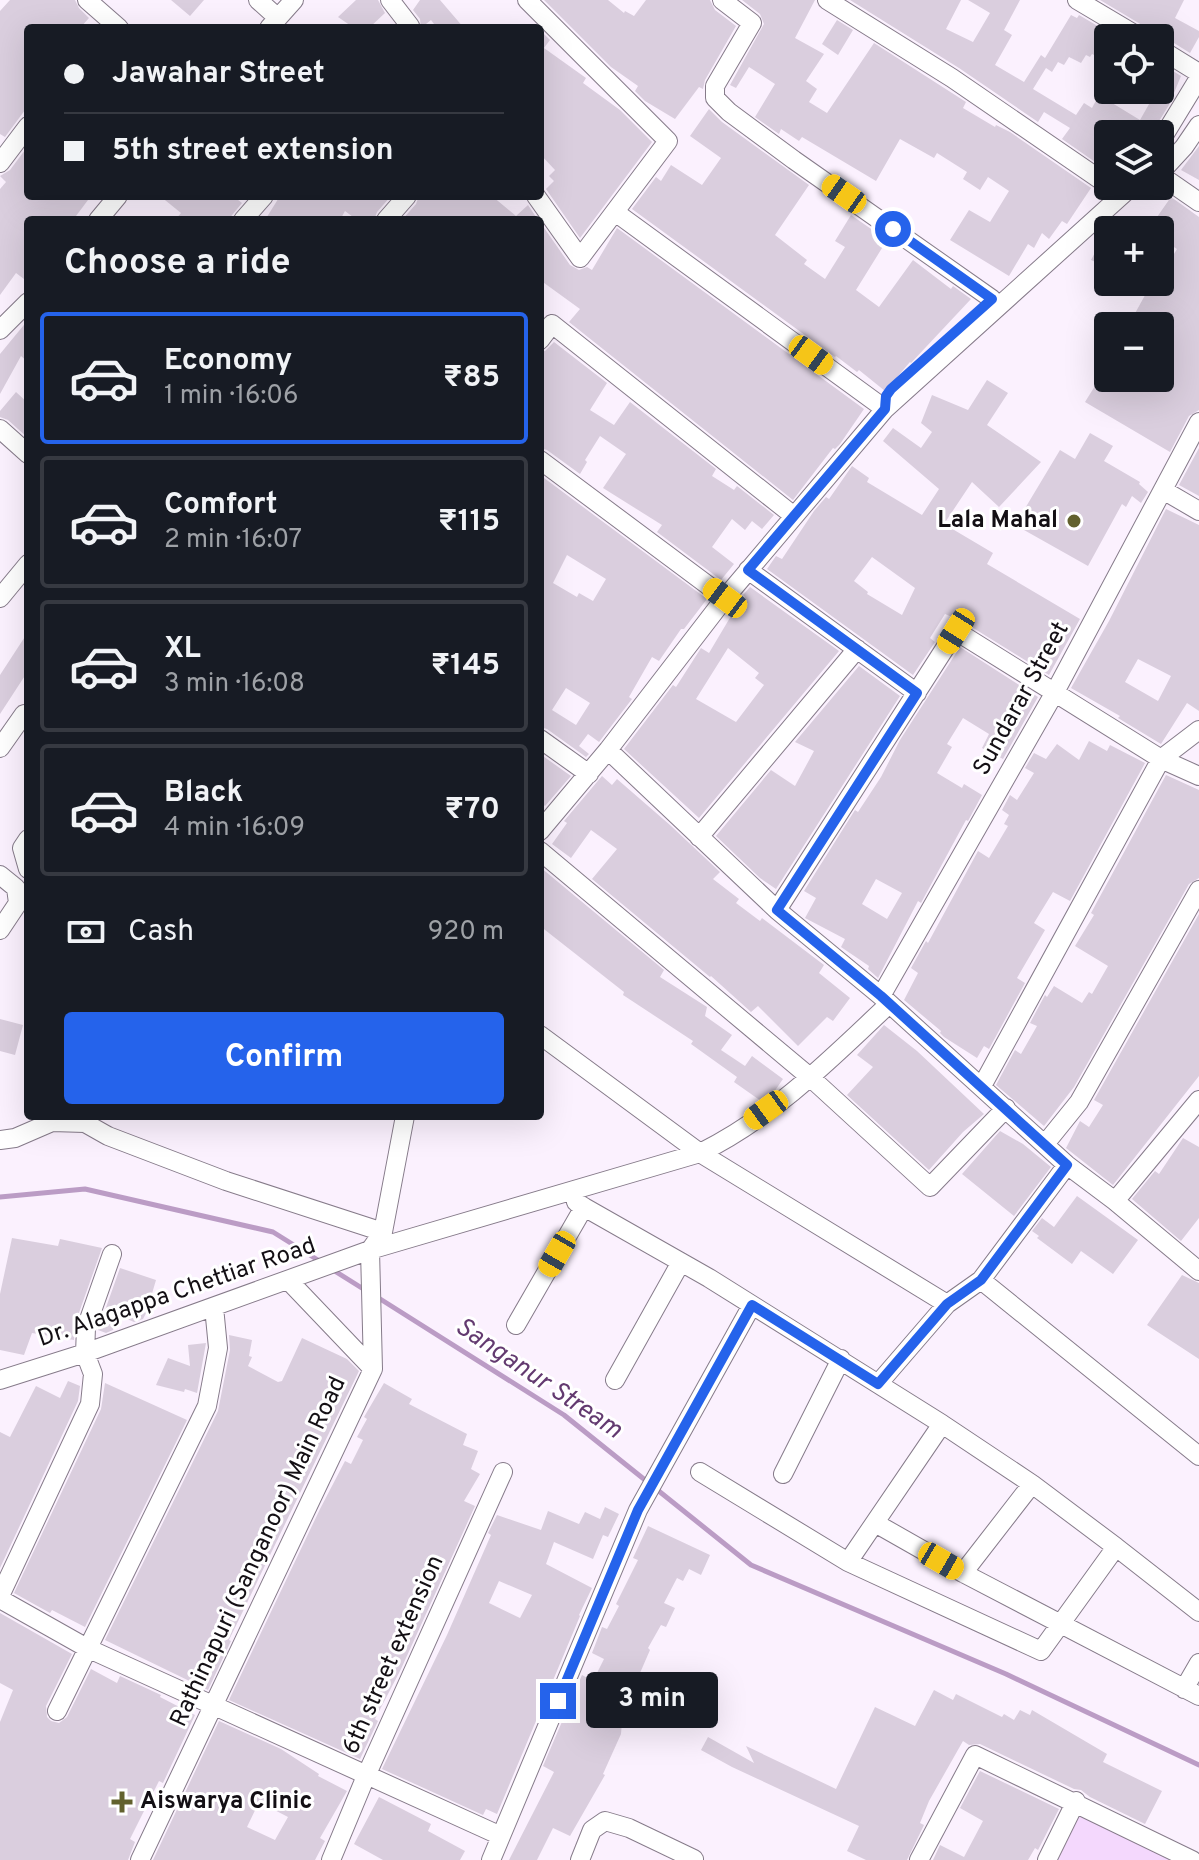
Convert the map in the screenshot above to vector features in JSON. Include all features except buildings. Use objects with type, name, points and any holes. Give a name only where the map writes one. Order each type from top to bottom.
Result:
[{"type":"street","points":[[87,0],[109,24]]},
{"type":"street","points":[[258,0],[274,23],[294,0]]},
{"type":"street","points":[[390,0],[408,24]]},
{"type":"street","points":[[527,0],[668,141],[580,258],[544,220]]},
{"type":"street","points":[[722,0],[752,23],[715,86],[715,98],[729,112],[992,299]]},
{"type":"street","points":[[827,0],[1094,172]]},
{"type":"street","points":[[1077,0],[1117,24]]},
{"type":"street","points":[[1173,120],[1199,75],[1174,58]]},
{"type":"street","points":[[1174,141],[1199,103]]},
{"type":"street","points":[[1174,158],[1199,125]]},
{"type":"street","points":[[0,163],[24,131]]},
{"type":"street","points":[[1174,184],[1199,202]]},
{"type":"street","points":[[101,216],[115,200]]},
{"type":"street","points":[[246,216],[260,200]]},
{"type":"street","points":[[390,216],[404,200]]},
{"type":"street","points":[[885,409],[886,396],[891,389],[1101,200]]},
{"type":"street","points":[[544,826],[589,774],[725,598],[885,409],[1101,200]]},
{"type":"street","points":[[615,212],[885,409],[900,409],[1048,279],[1132,200]]},
{"type":"street","points":[[0,330],[24,306]]},
{"type":"street","points":[[544,335],[552,324],[794,516]]},
{"type":"street","name":"Sundarar Street","points":[[700,1153],[722,1143],[811,1078],[885,1000],[1199,422]]},
{"type":"street","points":[[0,429],[24,450]]},
{"type":"street","points":[[544,463],[725,598]]},
{"type":"street","points":[[1163,490],[1199,511]]},
{"type":"street","points":[[0,598],[24,569]]},
{"type":"street","points":[[748,570],[917,693]]},
{"type":"street","points":[[777,910],[956,631],[1161,759],[1199,776]]},
{"type":"street","points":[[699,837],[857,649]]},
{"type":"street","points":[[0,748],[24,717]]},
{"type":"street","points":[[982,1086],[1161,759],[1199,730]]},
{"type":"street","points":[[544,742],[589,774]]},
{"type":"street","points":[[608,750],[777,910],[885,1000],[1067,1165],[1199,1271]]},
{"type":"street","points":[[544,854],[811,1078],[930,1187],[1006,1108]]},
{"type":"street","points":[[0,867],[5,872],[24,870]]},
{"type":"street","points":[[0,875],[16,888],[18,903],[0,930]]},
{"type":"street","points":[[1045,1144],[1079,1102],[1198,892]]},
{"type":"street","points":[[544,1038],[700,1153],[947,1304]]},
{"type":"street","points":[[1115,1201],[1192,1121],[1199,1100]]},
{"type":"street","points":[[0,1140],[15,1138],[52,1122],[83,1120],[108,1136],[226,1181],[383,1232]]},
{"type":"street","points":[[370,1257],[383,1232],[404,1120]]},
{"type":"street","name":"Dr. Alagappa Chettiar Road","points":[[0,1380],[85,1353],[344,1259],[370,1257],[700,1153]]},
{"type":"street","points":[[878,1384],[947,1304],[981,1280],[1067,1165]]},
{"type":"street","points":[[562,1194],[681,1262],[942,1424],[1032,1484],[1199,1612]]},
{"type":"street","points":[[516,1325],[584,1207]]},
{"type":"street","points":[[112,1254],[86,1328],[85,1353],[93,1374],[90,1404],[0,1598],[87,1648],[501,1836]]},
{"type":"street","name":"Rathinapuri (Sanganoor) Main Road","points":[[140,1860],[373,1369],[370,1257]]},
{"type":"street","points":[[615,1380],[681,1262]]},
{"type":"street","points":[[293,1279],[373,1369]]},
{"type":"street","points":[[981,1280],[1199,1456]]},
{"type":"street","points":[[491,1860],[641,1505],[752,1305]]},
{"type":"street","points":[[57,1711],[207,1406],[218,1348],[214,1307]]},
{"type":"street","points":[[783,1474],[841,1359]]},
{"type":"street","points":[[848,1562],[942,1424]]},
{"type":"street","name":"6th street extension","points":[[331,1860],[503,1472]]},
{"type":"street","points":[[700,1472],[848,1562],[1041,1651],[1116,1547]]},
{"type":"street","points":[[963,1573],[1032,1484]]},
{"type":"street","points":[[875,1523],[963,1573],[1192,1693],[1199,1663]]},
{"type":"street","points":[[919,1860],[975,1755],[1076,1801],[1192,1860]]},
{"type":"street","points":[[1047,1860],[1076,1801]]},
{"type":"street","points":[[580,1860],[592,1830],[605,1821],[629,1828],[694,1859]]},
{"type":"shaded area","points":[[1081,1812],[1180,1860],[1058,1860]]},
{"type":"waterway","name":"Sanganur Stream","points":[[0,1197],[85,1189],[273,1232],[321,1262]]},
{"type":"waterway","name":"Sanganur Stream","points":[[333,1270],[365,1290]]},
{"type":"waterway","name":"Sanganur Stream","points":[[377,1297],[564,1415],[751,1565],[1006,1674],[1199,1765]]},
{"type":"place","name":"Lala Mahal","points":[[1074,521]]},
{"type":"place","name":"Aiswarya Clinic","points":[[122,1802]]},
{"type":"route","points":[[558,1701],[638,1510],[752,1305],[878,1384],[947,1304],[981,1280],[1067,1165],[881,996],[777,910],[917,693],[748,570],[885,409],[886,396],[891,389],[992,299],[893,229]]}]
